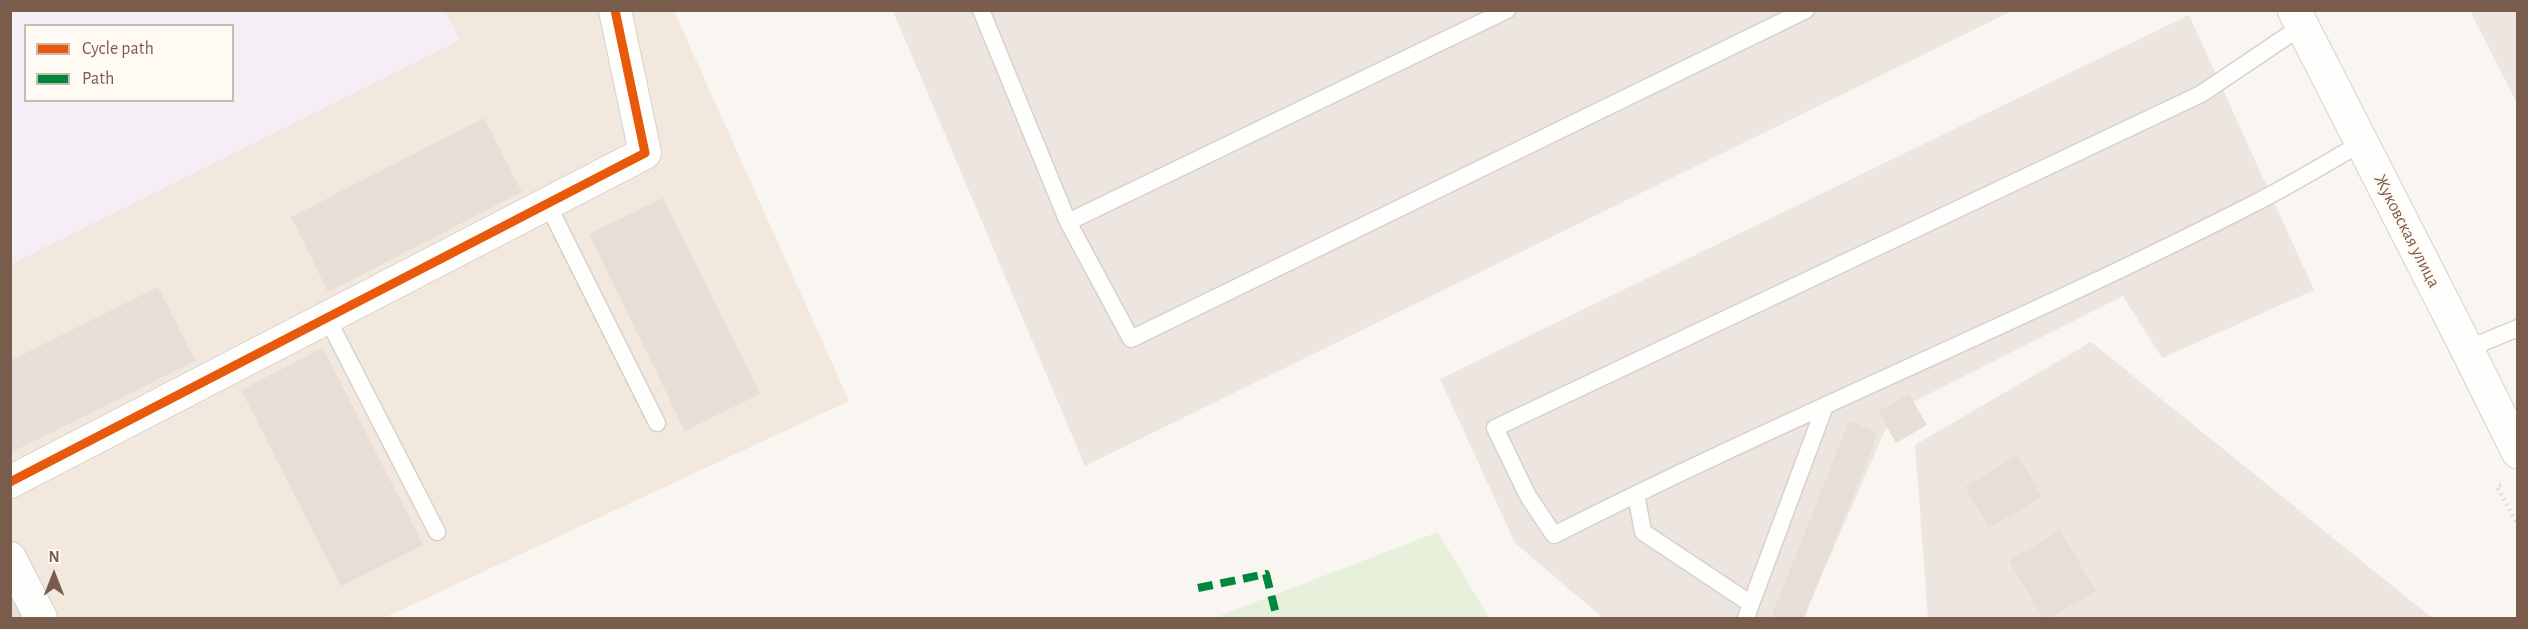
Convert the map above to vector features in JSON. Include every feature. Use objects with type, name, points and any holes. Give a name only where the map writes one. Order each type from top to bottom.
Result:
[{"type":"main road","name":"Жуковская улица","points":[[2298,18],[2468,349],[2517,452]]},
{"type":"street","points":[[10,482],[645,153],[615,10]]},
{"type":"street","points":[[10,558],[41,618]]},
{"type":"lane","points":[[981,10],[1068,222],[1131,339],[1806,10]]},
{"type":"lane","points":[[1068,222],[1507,10]]},
{"type":"lane","points":[[2298,18],[2201,94],[1495,428],[1528,496],[1554,535],[1636,494],[2256,202],[2362,143]]},
{"type":"lane","points":[[547,203],[657,423]]},
{"type":"lane","points":[[327,318],[437,532]]},
{"type":"lane","points":[[2468,349],[2517,328]]},
{"type":"lane","points":[[1636,494],[1643,532],[1749,611],[1825,406]]},
{"type":"path","points":[[2507,483],[2497,488],[2517,525]]},
{"type":"shaded area","points":[[11,10],[445,11],[460,40],[11,264]]},
{"type":"shaded area","points":[[10,11],[674,11],[849,401],[384,618],[11,618]]},
{"type":"shaded area","points":[[893,11],[2012,11],[1085,466]]},
{"type":"shaded area","points":[[2470,11],[2517,11],[2517,103]]},
{"type":"shaded area","points":[[2189,15],[2314,290],[2162,358],[2123,296],[1893,412],[1803,618],[1603,618],[1515,543],[1440,379]]},
{"type":"shaded area","points":[[2091,342],[2432,618],[1928,618],[1915,445]]},
{"type":"green space","points":[[1438,532],[1489,618],[1214,618]]},
{"type":"building","points":[[484,118],[522,192],[328,292],[291,217]]},
{"type":"building","points":[[663,198],[760,394],[685,431],[589,234]]},
{"type":"building","points":[[158,287],[195,361],[10,453],[10,361]]},
{"type":"building","points":[[323,348],[423,545],[341,586],[241,390]]},
{"type":"building","points":[[1909,394],[1927,425],[1896,443],[1878,411]]},
{"type":"building","points":[[1849,421],[1878,433],[1804,618],[1771,618]]},
{"type":"building","points":[[2018,455],[2042,497],[1989,528],[1965,487]]},
{"type":"building","points":[[2060,530],[2096,591],[2049,618],[2043,618],[2009,561]]},
{"type":"building","points":[[10,589],[24,618],[10,618]]},
{"type":"marked path","points":[[1198,588],[1266,574],[1277,618]]},
{"type":"cycle path","points":[[10,482],[645,153],[615,10]]}]
